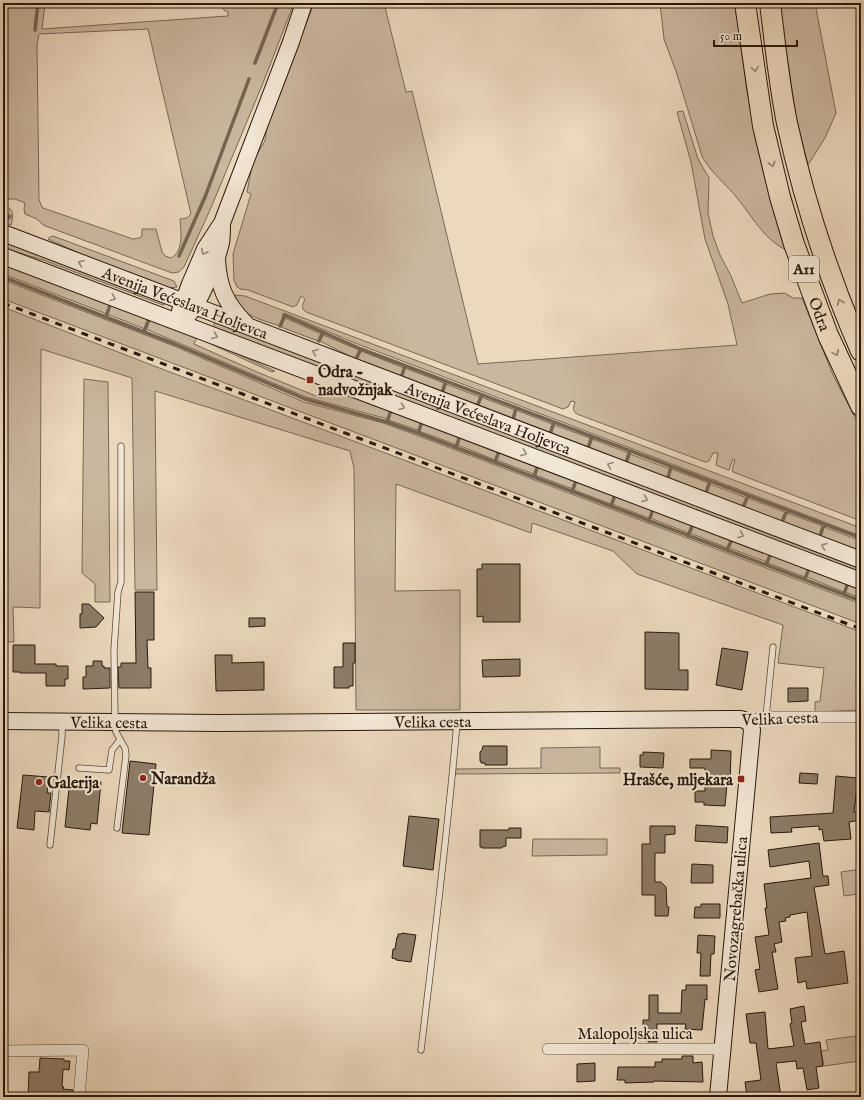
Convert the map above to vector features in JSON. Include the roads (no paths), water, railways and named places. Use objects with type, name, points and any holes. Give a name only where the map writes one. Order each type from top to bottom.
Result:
[{"type":"highway","name":"Odra","points":[[745,3],[763,126],[771,163],[794,244],[828,335],[861,406]]},
{"type":"highway","name":"Odra","points":[[770,3],[787,122],[804,192],[835,289],[861,351]]},
{"type":"main road","points":[[178,322],[188,304],[205,249],[222,223],[291,42],[304,3]]},
{"type":"main road","points":[[188,304],[204,289],[221,242],[222,223]]},
{"type":"main road","name":"Avenija Većeslava Holjevca","points":[[3,233],[861,560]]},
{"type":"main road","points":[[217,255],[217,268],[222,291],[231,307],[249,327]]},
{"type":"main road","name":"Avenija Većeslava Holjevca","points":[[3,256],[861,581]]},
{"type":"main road","name":"Velika cesta","points":[[3,721],[115,723],[741,719],[750,722]]},
{"type":"main road","name":"Novozagrebačka ulica","points":[[718,1097],[752,730],[750,722]]},
{"type":"street","name":"Velika cesta","points":[[750,722],[766,717],[861,717]]},
{"type":"street","name":"Malopoljska ulica","points":[[548,1049],[722,1049]]},
{"type":"street","points":[[3,1050],[83,1050],[79,1097]]},
{"type":"lane","points":[[117,828],[126,755],[125,748],[116,732],[115,723],[114,650],[118,592],[121,582],[121,446]]},
{"type":"lane","points":[[766,717],[773,647]]},
{"type":"lane","points":[[50,845],[62,736],[62,722]]},
{"type":"lane","points":[[421,1050],[454,765],[456,722]]},
{"type":"lane","points":[[79,768],[109,770],[112,750],[120,740]]},
{"type":"waterway","points":[[35,30],[38,3]]},
{"type":"waterway","points":[[255,63],[278,3]]},
{"type":"waterway","points":[[179,256],[205,197],[249,79]]},
{"type":"waterway","points":[[3,214],[9,217]]},
{"type":"waterway","points":[[3,277],[175,344],[305,399],[387,422],[418,433],[861,601]]},
{"type":"waterway","points":[[106,317],[110,305]]},
{"type":"waterway","points":[[284,315],[361,349],[861,538]]},
{"type":"waterway","points":[[280,326],[285,315]]},
{"type":"waterway","points":[[144,332],[149,319]]},
{"type":"waterway","points":[[319,341],[323,332]]},
{"type":"waterway","points":[[356,359],[361,349]]},
{"type":"waterway","points":[[401,378],[405,366]]},
{"type":"waterway","points":[[442,393],[446,381]]},
{"type":"waterway","points":[[477,406],[482,395]]},
{"type":"waterway","points":[[513,420],[516,408]]},
{"type":"waterway","points":[[387,422],[391,410]]},
{"type":"waterway","points":[[418,433],[422,422]]},
{"type":"waterway","points":[[550,434],[554,422]]},
{"type":"waterway","points":[[456,447],[460,436]]},
{"type":"waterway","points":[[588,448],[592,437]]},
{"type":"waterway","points":[[495,462],[499,451]]},
{"type":"waterway","points":[[626,463],[630,451]]},
{"type":"waterway","points":[[534,477],[538,465]]},
{"type":"waterway","points":[[668,478],[671,467]]},
{"type":"waterway","points":[[572,492],[576,480]]},
{"type":"waterway","points":[[706,493],[710,481]]},
{"type":"waterway","points":[[611,506],[615,495]]},
{"type":"waterway","points":[[743,507],[748,496]]},
{"type":"waterway","points":[[649,521],[653,509]]},
{"type":"waterway","points":[[782,522],[787,510]]},
{"type":"waterway","points":[[688,536],[693,524]]},
{"type":"waterway","points":[[820,536],[824,524]]},
{"type":"waterway","points":[[727,550],[732,539]]},
{"type":"waterway","points":[[859,551],[861,545]]},
{"type":"waterway","points":[[766,565],[771,553]]},
{"type":"waterway","points":[[805,579],[809,568]]},
{"type":"waterway","points":[[844,594],[848,583]]},
{"type":"railway","points":[[3,303],[861,629]]},
{"type":"place","name":"Odra - nadvožnjak","points":[[310,380]]},
{"type":"place","name":"Narandža","points":[[143,778]]},
{"type":"place","name":"Hrašće, mljekara","points":[[741,779]]},
{"type":"place","name":"Galerija","points":[[39,782]]}]
